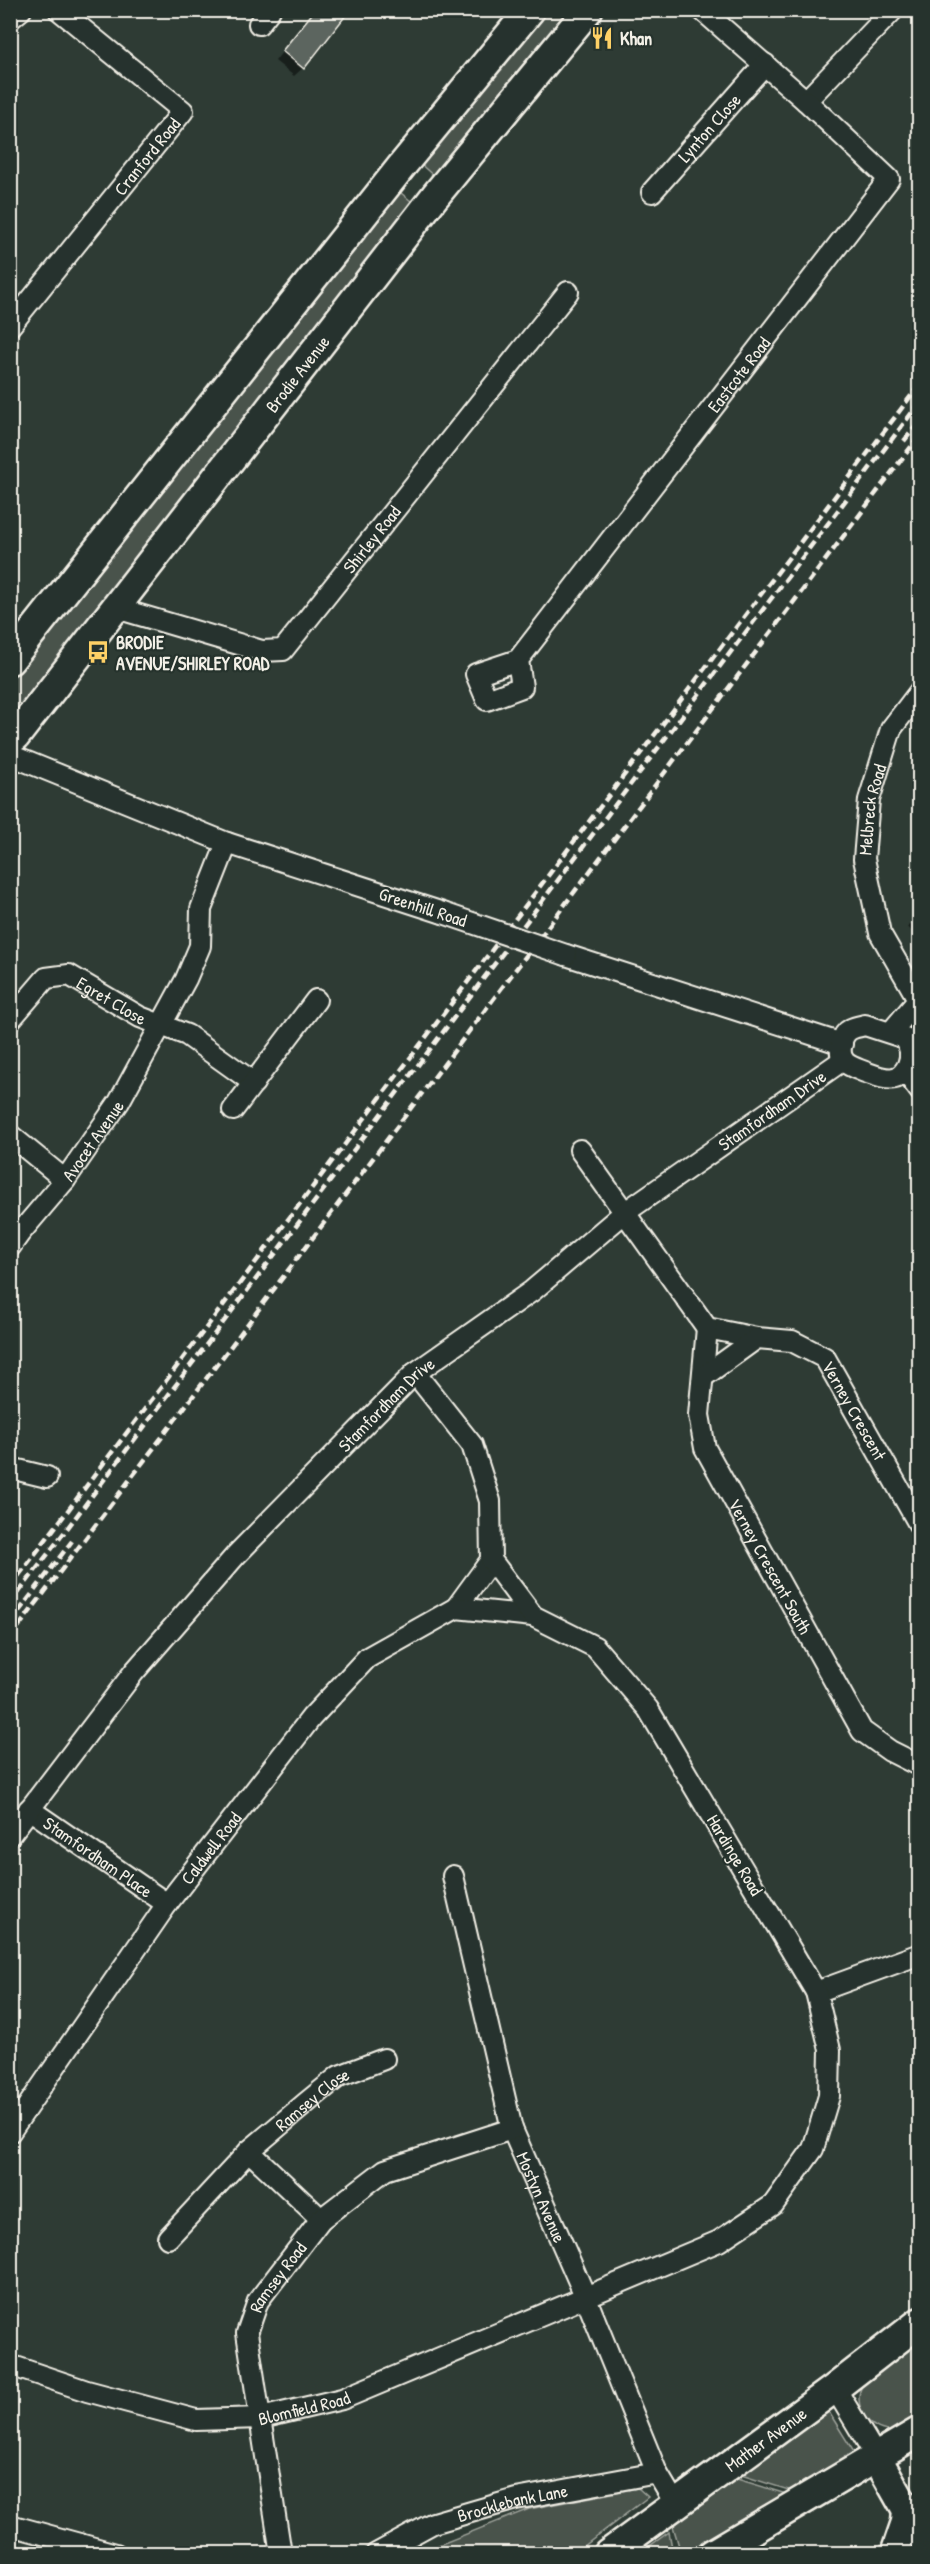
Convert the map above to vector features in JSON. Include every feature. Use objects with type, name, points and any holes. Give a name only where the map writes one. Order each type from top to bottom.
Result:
[{"type":"street","points":[[10,19],[21,10]]},
{"type":"street","name":"Cranford Road","points":[[10,326],[183,111],[59,10]]},
{"type":"street","points":[[10,660],[401,168],[530,10]]},
{"type":"street","name":"Brodie Avenue","points":[[10,738],[15,737],[435,196],[588,10]]},
{"type":"street","points":[[702,10],[806,101],[893,10]]},
{"type":"street","name":"Lynton Close","points":[[652,192],[765,64]]},
{"type":"street","name":"Eastcote Road","points":[[518,660],[889,179],[806,101]]},
{"type":"street","points":[[401,168],[435,196]]},
{"type":"street","name":"Shirley Road","points":[[116,608],[262,651],[283,650],[568,292]]},
{"type":"street","name":"Melbreck Road","points":[[919,999],[880,933],[864,859],[869,800],[891,729],[920,691]]},
{"type":"street","name":"Greenhill Road","points":[[10,755],[227,843],[443,913],[842,1052]]},
{"type":"street","name":"Avocet Avenue","points":[[10,1247],[65,1180],[119,1102],[186,979],[200,946],[201,909],[227,843]]},
{"type":"street","name":"Egret Close","points":[[10,1020],[45,978],[69,975],[140,1017],[161,1025]]},
{"type":"street","points":[[891,1032],[919,999]]},
{"type":"street","points":[[233,1110],[316,1000]]},
{"type":"street","points":[[161,1025],[188,1035],[254,1083]]},
{"type":"street","points":[[865,1025],[905,1038],[910,1046],[910,1058],[905,1071],[898,1078],[888,1080],[853,1067],[842,1052],[845,1034],[851,1029],[865,1025]]},
{"type":"street","name":"Stamfordham Drive","points":[[10,1835],[134,1672],[236,1555],[415,1373],[532,1291],[624,1213],[842,1052]]},
{"type":"street","points":[[905,1071],[920,1091]]},
{"type":"street","points":[[10,1135],[65,1180]]},
{"type":"street","points":[[580,1150],[707,1328]]},
{"type":"street","name":"Verney Crescent","points":[[707,1328],[757,1338],[792,1341],[825,1359],[920,1526]]},
{"type":"street","name":"Verney Crescent South","points":[[707,1328],[699,1415],[705,1448],[862,1731],[890,1752],[920,1766]]},
{"type":"street","points":[[703,1377],[757,1338]]},
{"type":"street","points":[[415,1373],[472,1445],[490,1501],[491,1560]]},
{"type":"street","points":[[10,1468],[47,1478]]},
{"type":"street","name":"Caldwell Road","points":[[10,2132],[167,1904],[311,1718],[367,1658],[456,1608],[491,1560]]},
{"type":"street","name":"Hardinge Road","points":[[491,1560],[533,1616],[595,1647],[648,1709],[816,1992],[830,2050],[829,2096],[813,2149],[773,2205],[719,2241],[586,2298]]},
{"type":"street","points":[[456,1608],[533,1616]]},
{"type":"street","name":"Stamfordham Place","points":[[29,1809],[167,1904]]},
{"type":"street","name":"Mostyn Avenue","points":[[453,1876],[512,2129],[586,2298],[657,2473],[676,2505]]},
{"type":"street","points":[[816,1992],[920,1954]]},
{"type":"street","name":"Ramsey Close","points":[[168,2238],[249,2151],[339,2076],[384,2059]]},
{"type":"street","name":"Ramsey Road","points":[[281,2553],[247,2333],[258,2301],[321,2219],[385,2170],[512,2129]]},
{"type":"street","points":[[249,2151],[321,2219]]},
{"type":"street","name":"Blomfield Road","points":[[10,2365],[87,2391],[196,2420],[261,2418],[342,2399],[586,2298]]},
{"type":"street","name":"Mather Avenue","points":[[608,2553],[835,2388],[920,2322]]},
{"type":"street","points":[[835,2388],[907,2511],[906,2522],[895,2553]]},
{"type":"street","points":[[712,2553],[920,2431]]},
{"type":"street","name":"Brocklebank Lane","points":[[376,2553],[433,2523],[516,2499],[657,2473]]},
{"type":"street","points":[[10,2525],[117,2553]]},
{"type":"shaded area","points":[[542,11],[575,11],[437,179],[417,161]]},
{"type":"shaded area","points":[[396,189],[416,205],[11,724],[11,678]]},
{"type":"shaded area","points":[[919,2337],[919,2419],[898,2430],[882,2430],[869,2421],[860,2408],[860,2392],[863,2384],[873,2373]]},
{"type":"shaded area","points":[[827,2409],[857,2457],[798,2493],[741,2475]]},
{"type":"shaded area","points":[[737,2479],[793,2496],[703,2553],[681,2553],[673,2526]]},
{"type":"shaded area","points":[[638,2488],[648,2497],[575,2553],[419,2553],[529,2509]]},
{"type":"shaded area","points":[[669,2532],[673,2553],[640,2553]]},
{"type":"building","points":[[315,10],[350,10],[304,69],[282,51]]},
{"type":"railway","points":[[10,1587],[920,384]]},
{"type":"railway","points":[[10,1604],[920,402]]},
{"type":"railway","points":[[904,441],[920,421]]},
{"type":"railway","points":[[10,1638],[920,435]]},
{"type":"railway","points":[[10,1623],[72,1541]]},
{"type":"place","name":"Khan","points":[[602,38]]},
{"type":"place","name":"BRODIE AVENUE/SHIRLEY ROAD","points":[[98,652]]}]
